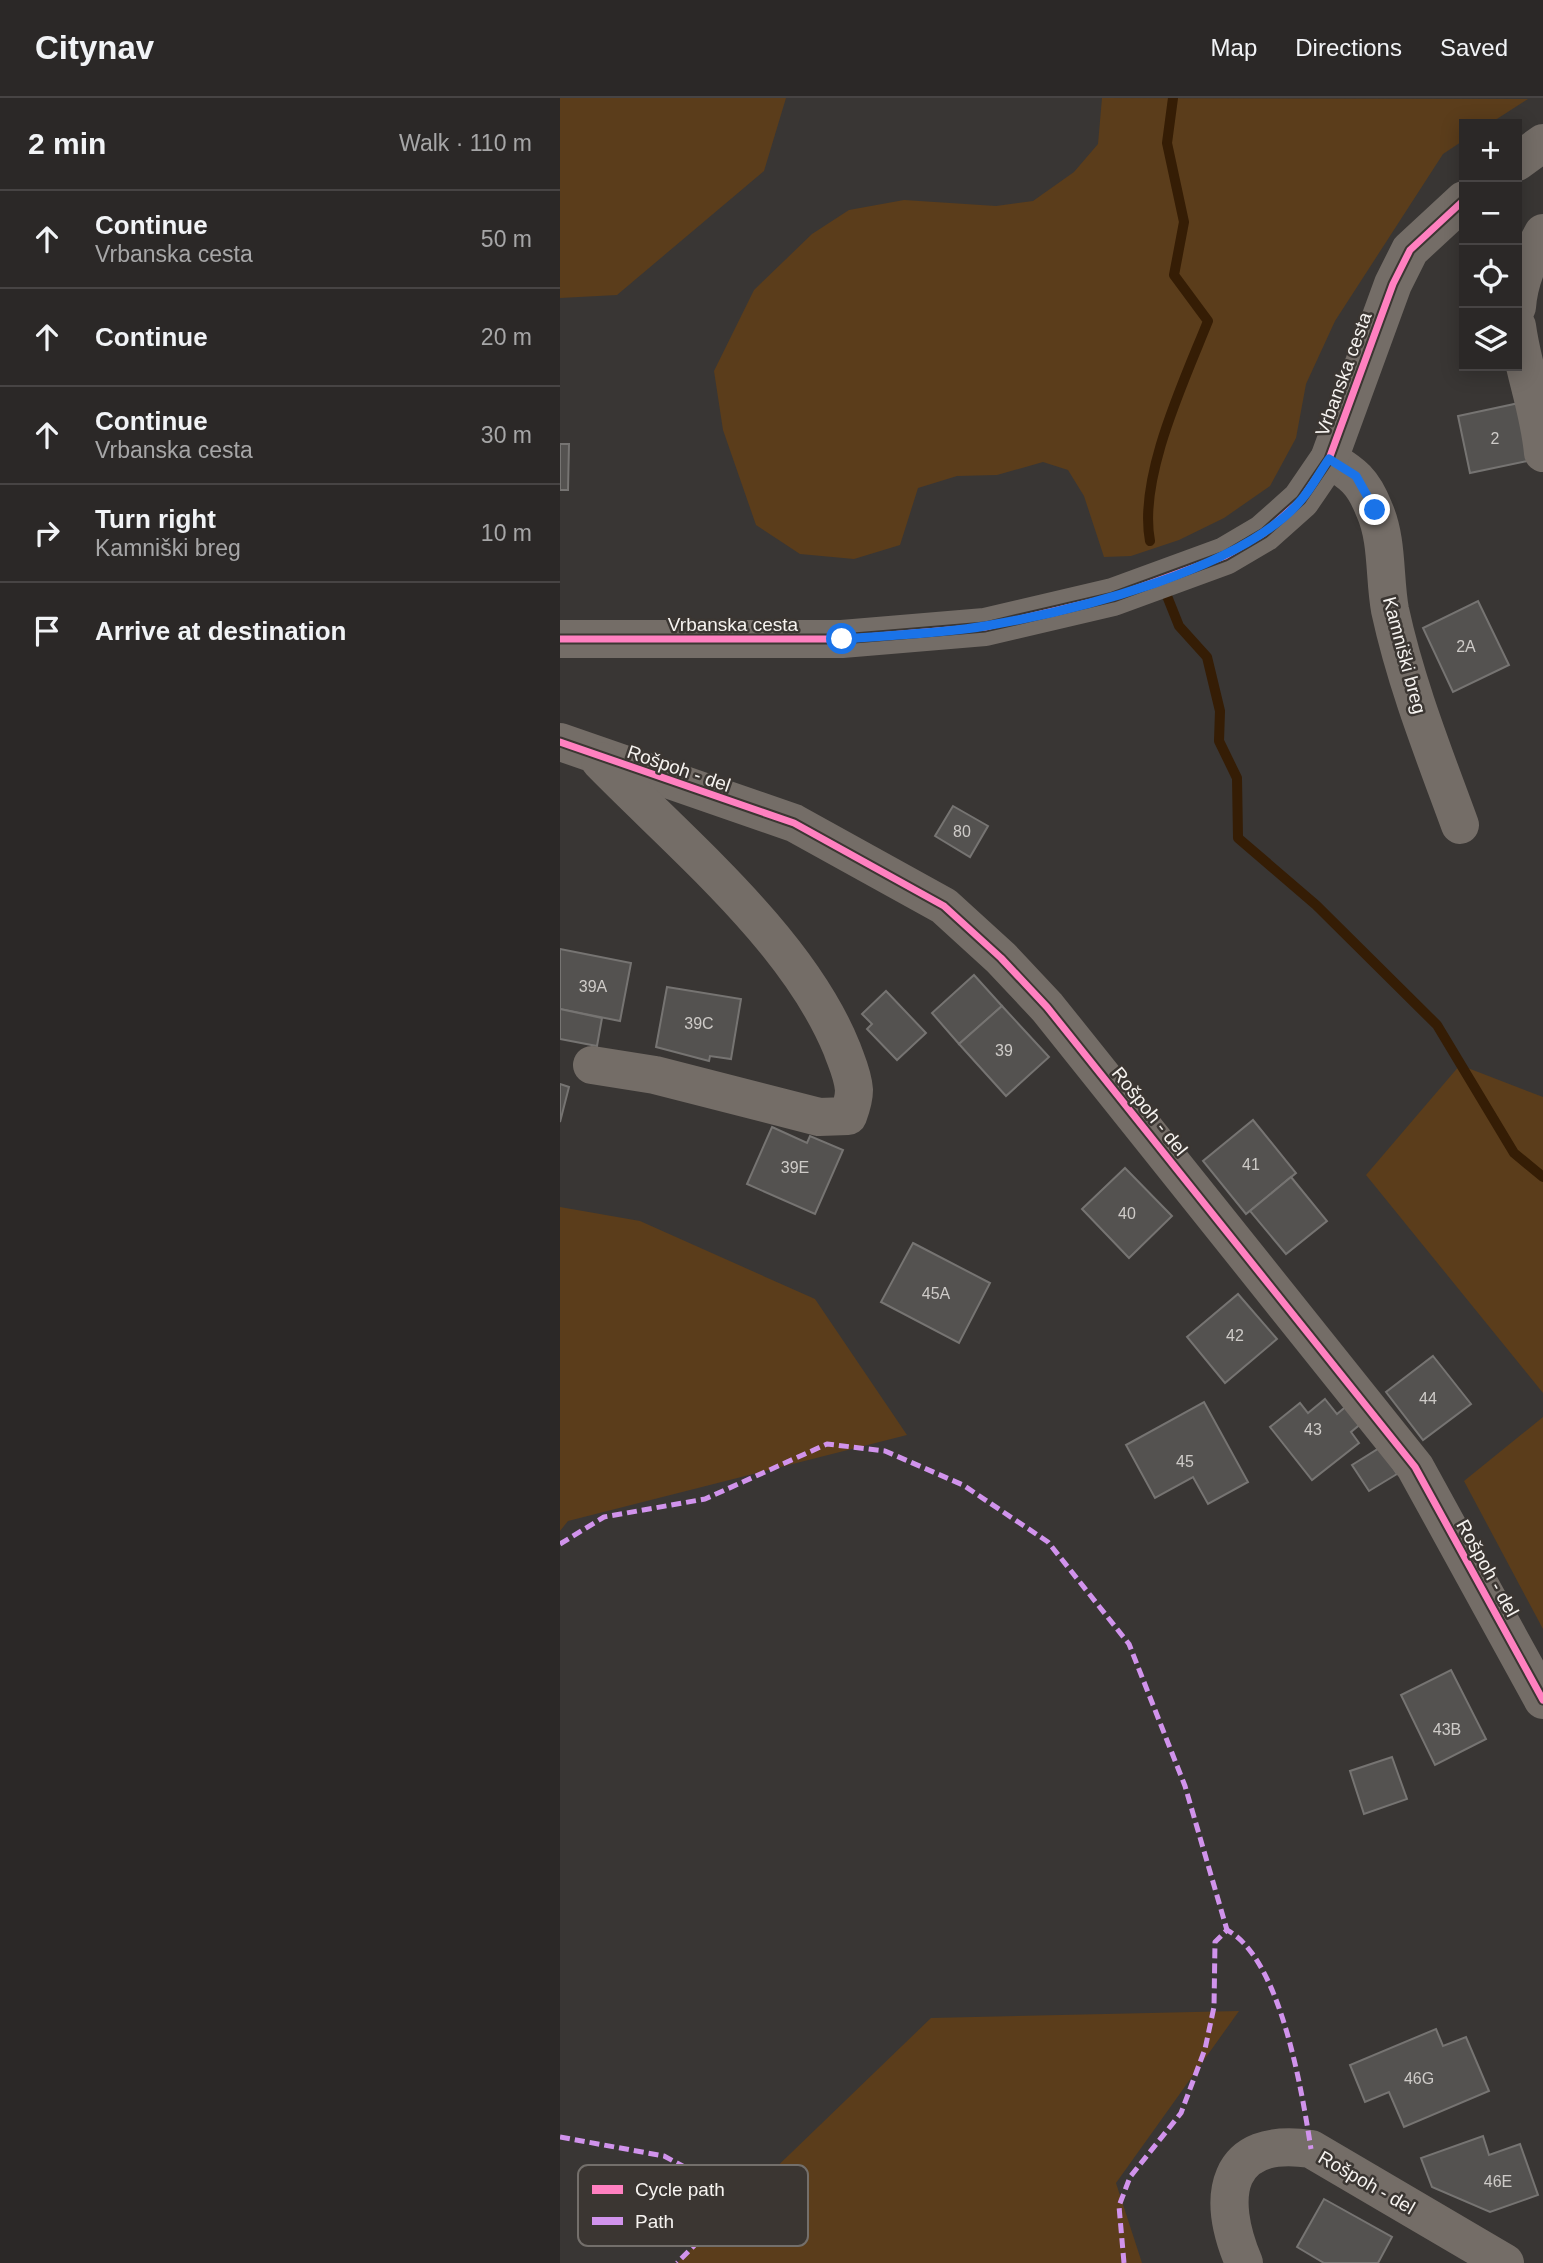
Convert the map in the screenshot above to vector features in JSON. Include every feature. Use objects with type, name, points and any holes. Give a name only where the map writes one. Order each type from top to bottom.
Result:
[{"type":"street","points":[[1522,158],[1543,142]]},
{"type":"street","name":"Vrbanska cesta","points":[[560,639],[842,639],[985,626],[1113,597],[1225,556],[1264,533],[1301,500],[1329,459],[1355,382],[1410,250],[1459,205]]},
{"type":"street","points":[[1522,278],[1543,233]]},
{"type":"street","points":[[1522,366],[1539,415],[1543,453]]},
{"type":"street","name":"Kamniški breg","points":[[1329,459],[1356,476],[1375,510],[1382,538],[1390,608],[1411,690],[1460,825]]},
{"type":"street","name":"Rošpoh - del","points":[[560,742],[596,757],[794,823],[944,905],[1001,958],[1047,1007],[1415,1467],[1543,1700]]},
{"type":"street","name":"Rošpoh - del","points":[[592,1065],[654,1075],[819,1118],[848,1116],[855,1092],[851,1069],[831,1022],[814,994],[747,909],[596,757]]},
{"type":"street","name":"Rošpoh - del","points":[[1244,2263],[1233,2238],[1228,2194],[1237,2169],[1268,2150],[1288,2146],[1311,2149],[1505,2263]]},
{"type":"shaded area","points":[[560,98],[786,98],[764,171],[617,295],[560,298]]},
{"type":"shaded area","points":[[1102,98],[1528,99],[1497,119],[1459,119],[1459,143],[1443,154],[1335,321],[1306,384],[1296,438],[1270,486],[1224,518],[1179,540],[1131,556],[1104,557],[1084,496],[1068,470],[1043,462],[997,475],[957,476],[918,488],[900,545],[854,559],[800,554],[756,525],[723,430],[714,371],[754,290],[812,234],[849,210],[904,200],[996,206],[1033,201],[1074,172],[1098,144]]},
{"type":"shaded area","points":[[1460,1065],[1543,1097],[1543,1393],[1366,1175]]},
{"type":"shaded area","points":[[560,1207],[640,1221],[815,1299],[907,1435],[568,1521],[560,1531]]},
{"type":"shaded area","points":[[1543,1417],[1543,1629],[1464,1481]]},
{"type":"shaded area","points":[[1239,2011],[1116,2183],[1142,2263],[677,2263],[695,2246],[808,2246],[808,2165],[779,2165],[931,2018]]},
{"type":"building","points":[[1519,403],[1532,460],[1470,473],[1458,416]]},
{"type":"building","points":[[560,444],[569,444],[568,490],[560,490]]},
{"type":"building","points":[[1478,601],[1509,665],[1453,692],[1423,628]]},
{"type":"building","points":[[953,806],[988,826],[970,857],[935,836]]},
{"type":"building","points":[[560,949],[631,963],[620,1021],[560,1009]]},
{"type":"building","points":[[974,975],[1002,1006],[959,1044],[932,1013]]},
{"type":"building","points":[[667,987],[741,999],[731,1059],[710,1056],[709,1061],[656,1047]]},
{"type":"building","points":[[886,991],[926,1033],[897,1060],[867,1029],[872,1024],[862,1014]]},
{"type":"building","points":[[1002,1006],[1049,1057],[1006,1096],[959,1044]]},
{"type":"building","points":[[560,1009],[602,1018],[597,1046],[560,1039]]},
{"type":"building","points":[[560,1084],[569,1087],[560,1122]]},
{"type":"building","points":[[1253,1120],[1296,1173],[1246,1214],[1203,1161]]},
{"type":"building","points":[[772,1127],[807,1143],[810,1136],[843,1150],[815,1214],[747,1184]]},
{"type":"building","points":[[1125,1168],[1172,1216],[1129,1258],[1082,1209]]},
{"type":"building","points":[[1291,1177],[1327,1221],[1286,1254],[1250,1211]]},
{"type":"building","points":[[913,1243],[990,1283],[959,1343],[881,1302]]},
{"type":"building","points":[[1238,1294],[1277,1339],[1225,1383],[1187,1337]]},
{"type":"building","points":[[1433,1356],[1471,1404],[1423,1440],[1386,1392]]},
{"type":"building","points":[[1325,1399],[1337,1414],[1349,1404],[1363,1422],[1351,1432],[1359,1443],[1312,1480],[1270,1427],[1300,1403],[1308,1413]]},
{"type":"building","points":[[1204,1402],[1248,1482],[1208,1504],[1193,1477],[1155,1498],[1126,1445]]},
{"type":"building","points":[[1381,1447],[1397,1474],[1369,1491],[1352,1465]]},
{"type":"building","points":[[1451,1670],[1486,1739],[1435,1765],[1401,1695]]},
{"type":"building","points":[[1392,1757],[1407,1799],[1364,1814],[1350,1771]]},
{"type":"building","points":[[1436,2029],[1443,2046],[1466,2037],[1489,2091],[1404,2127],[1389,2092],[1365,2102],[1350,2065]]},
{"type":"building","points":[[1483,2136],[1489,2155],[1520,2144],[1538,2195],[1490,2212],[1432,2187],[1421,2158]]},
{"type":"building","points":[[1324,2199],[1392,2237],[1378,2263],[1324,2263],[1297,2247]]},
{"type":"waterway","points":[[1150,541],[1148,516],[1157,460],[1176,400],[1208,321],[1174,275],[1184,222],[1167,143],[1173,98]]},
{"type":"waterway","points":[[1163,586],[1179,626],[1207,657],[1220,711],[1219,741],[1237,778],[1238,838],[1316,905],[1437,1025],[1514,1153],[1543,1177]]},
{"type":"marked path","points":[[560,1544],[604,1517],[705,1499],[827,1444],[885,1451],[963,1485],[1048,1542],[1129,1644],[1185,1786],[1227,1930]]},
{"type":"marked path","points":[[1124,2263],[1119,2206],[1130,2177],[1181,2113],[1205,2049],[1214,2007],[1215,1942],[1227,1930],[1246,1945],[1262,1968],[1275,1997],[1295,2062],[1311,2149]]},
{"type":"marked path","points":[[560,2137],[664,2156],[681,2165]]},
{"type":"marked path","points":[[677,2263],[694,2246]]},
{"type":"cycle path","points":[[560,639],[842,639],[985,627],[1113,597],[1225,556],[1264,533],[1301,500],[1329,459],[1393,284],[1410,250],[1459,205]]},
{"type":"cycle path","points":[[560,742],[794,823],[944,906],[1001,958],[1047,1007],[1415,1467],[1543,1700]]},
{"type":"route","points":[[842,639],[985,626],[1113,597],[1200,566],[1225,556],[1264,533],[1301,500],[1329,459],[1356,476],[1375,510]]}]
